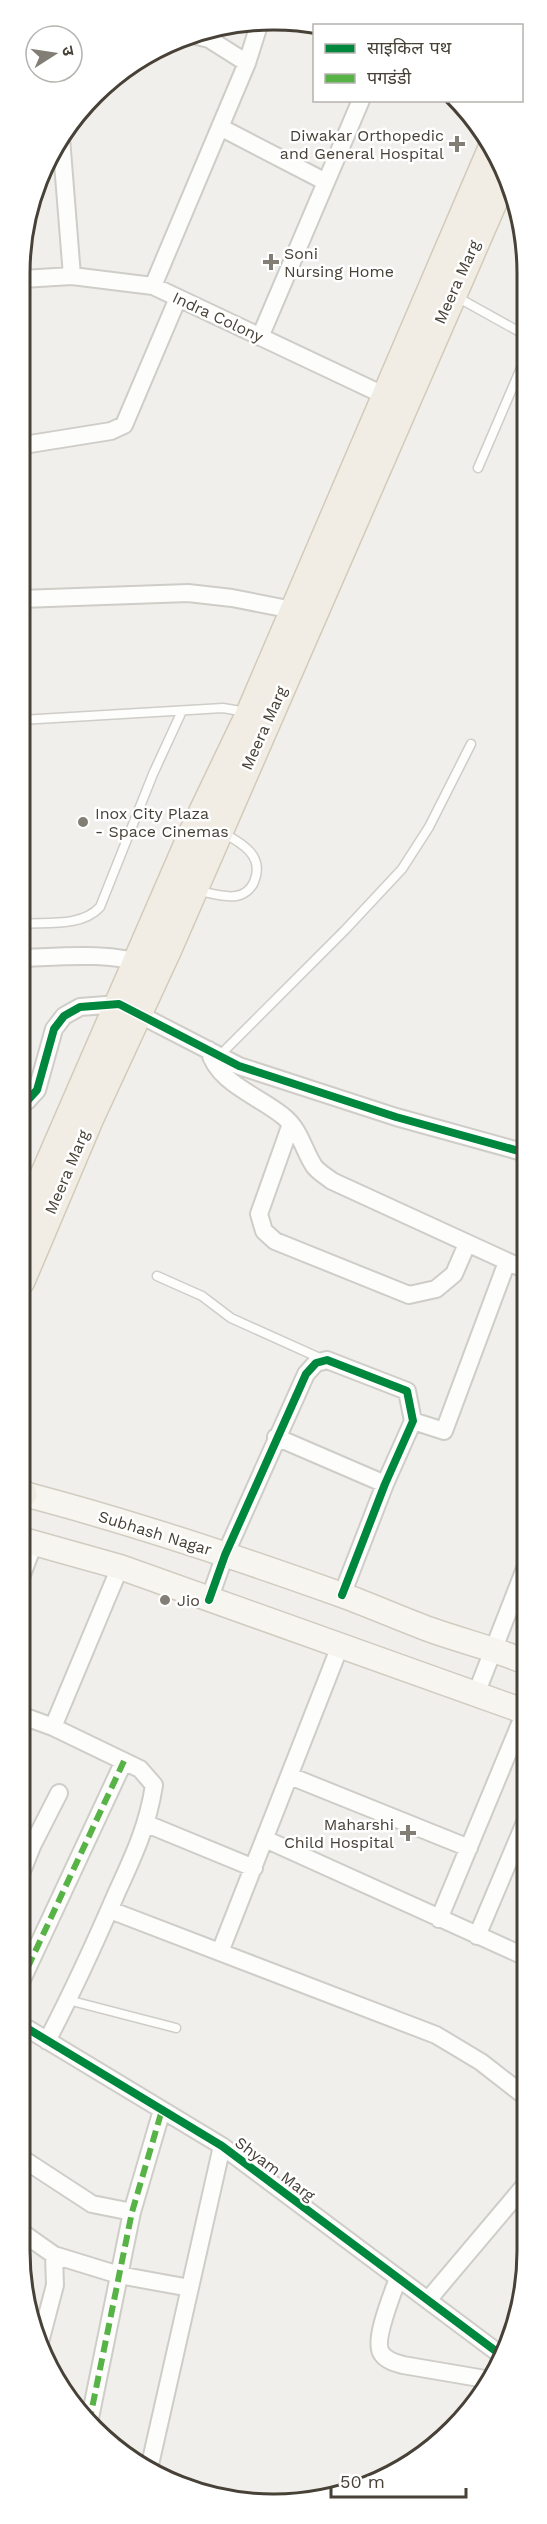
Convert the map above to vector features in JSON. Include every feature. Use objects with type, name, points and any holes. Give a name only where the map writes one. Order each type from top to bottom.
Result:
[{"type":"main road","name":"Meera Marg","points":[[147,966],[194,890],[220,831],[394,400],[488,159]]},
{"type":"main road","name":"Meera Marg","points":[[30,1260],[90,1118],[147,966],[194,831],[250,713],[293,610],[394,400],[452,295],[500,185]]},
{"type":"main road","name":"Meera Marg","points":[[30,1210],[129,1009]]},
{"type":"street","points":[[153,286],[247,63],[257,31]]},
{"type":"street","points":[[208,39],[247,63]]},
{"type":"street","points":[[260,337],[360,102]]},
{"type":"street","points":[[220,127],[326,182]]},
{"type":"street","points":[[63,152],[72,276]]},
{"type":"street","name":"Indra Colony","points":[[30,279],[72,276],[153,286],[394,400]]},
{"type":"street","points":[[30,444],[111,431],[124,425],[178,298]]},
{"type":"street","points":[[30,599],[188,593],[232,598],[293,610]]},
{"type":"street","points":[[30,958],[90,956],[147,966]]},
{"type":"street","points":[[30,1098],[37,1090],[54,1029],[64,1016],[80,1007],[129,1009],[239,1066],[300,1088],[517,1150]]},
{"type":"street","points":[[214,1053],[211,1060],[227,1079],[262,1100],[291,1124],[302,1139],[315,1168],[332,1181],[517,1266]]},
{"type":"street","points":[[291,1124],[259,1214],[264,1231],[275,1241],[409,1295],[436,1289],[454,1274],[467,1244]]},
{"type":"street","points":[[413,1421],[444,1431],[507,1262]]},
{"type":"street","points":[[209,1600],[225,1555],[306,1374],[316,1363],[327,1360],[407,1391],[413,1421],[385,1484],[342,1595]]},
{"type":"street","points":[[276,1437],[385,1484]]},
{"type":"street","name":"Subhash Nagar","points":[[30,1495],[225,1555],[517,1658]]},
{"type":"street","points":[[30,1542],[120,1567],[517,1709]]},
{"type":"street","points":[[53,1727],[120,1567]]},
{"type":"street","points":[[476,1694],[492,1648],[517,1603]]},
{"type":"street","points":[[220,1952],[340,1646]]},
{"type":"street","points":[[30,1719],[53,1727],[140,1769],[154,1785],[147,1824],[110,1910],[47,2041]]},
{"type":"street","points":[[439,1919],[517,1733]]},
{"type":"street","points":[[30,1963],[124,1761]]},
{"type":"street","points":[[290,1776],[469,1848]]},
{"type":"street","points":[[30,1836],[59,1793]]},
{"type":"street","points":[[147,1824],[254,1868]]},
{"type":"street","points":[[265,1839],[517,1954]]},
{"type":"street","points":[[477,1936],[517,1841]]},
{"type":"street","points":[[110,1910],[436,2035],[481,2062],[517,2091]]},
{"type":"street","name":"Shyam Marg","points":[[30,2030],[222,2146],[495,2351]]},
{"type":"street","points":[[91,2412],[132,2212],[162,2110]]},
{"type":"street","points":[[151,2460],[222,2146]]},
{"type":"street","points":[[30,2164],[92,2204],[132,2212]]},
{"type":"street","points":[[428,2300],[517,2194]]},
{"type":"street","points":[[30,2238],[54,2255],[119,2275],[190,2288]]},
{"type":"street","points":[[43,2330],[55,2285],[54,2255]]},
{"type":"street","points":[[398,2278],[377,2343],[382,2354],[390,2361],[403,2365],[480,2378]]},
{"type":"lane","points":[[452,295],[517,331]]},
{"type":"lane","points":[[478,468],[517,377]]},
{"type":"lane","points":[[30,719],[223,708],[250,713]]},
{"type":"lane","points":[[30,923],[83,920],[93,915],[100,907],[153,774],[182,711]]},
{"type":"lane","points":[[214,1053],[345,930],[402,869],[429,827],[471,744]]},
{"type":"lane","points":[[194,890],[234,897],[248,891],[255,880],[257,867],[252,854],[242,843],[220,831]]},
{"type":"lane","points":[[157,1276],[202,1296],[231,1318],[327,1360]]},
{"type":"lane","points":[[68,2001],[176,2028]]},
{"type":"marked path","points":[[30,1963],[124,1761]]},
{"type":"marked path","points":[[91,2412],[132,2212],[162,2110]]},
{"type":"cycle path","points":[[30,1098],[37,1090],[54,1029],[64,1016],[80,1007],[119,1004],[239,1066],[396,1117],[517,1151]]},
{"type":"cycle path","points":[[209,1600],[225,1555],[306,1374],[316,1363],[327,1360],[407,1391],[413,1421],[385,1484],[342,1595]]},
{"type":"cycle path","points":[[30,2030],[222,2146],[495,2351]]},
{"type":"place","name":"Diwakar Orthopedic and General Hospital","points":[[457,144]]},
{"type":"place","name":"Soni Nursing Home","points":[[271,262]]},
{"type":"place","name":"Inox City Plaza - Space Cinemas","points":[[83,822]]},
{"type":"place","name":"Jio","points":[[165,1600]]},
{"type":"place","name":"Maharshi Child Hospital","points":[[408,1833]]}]
